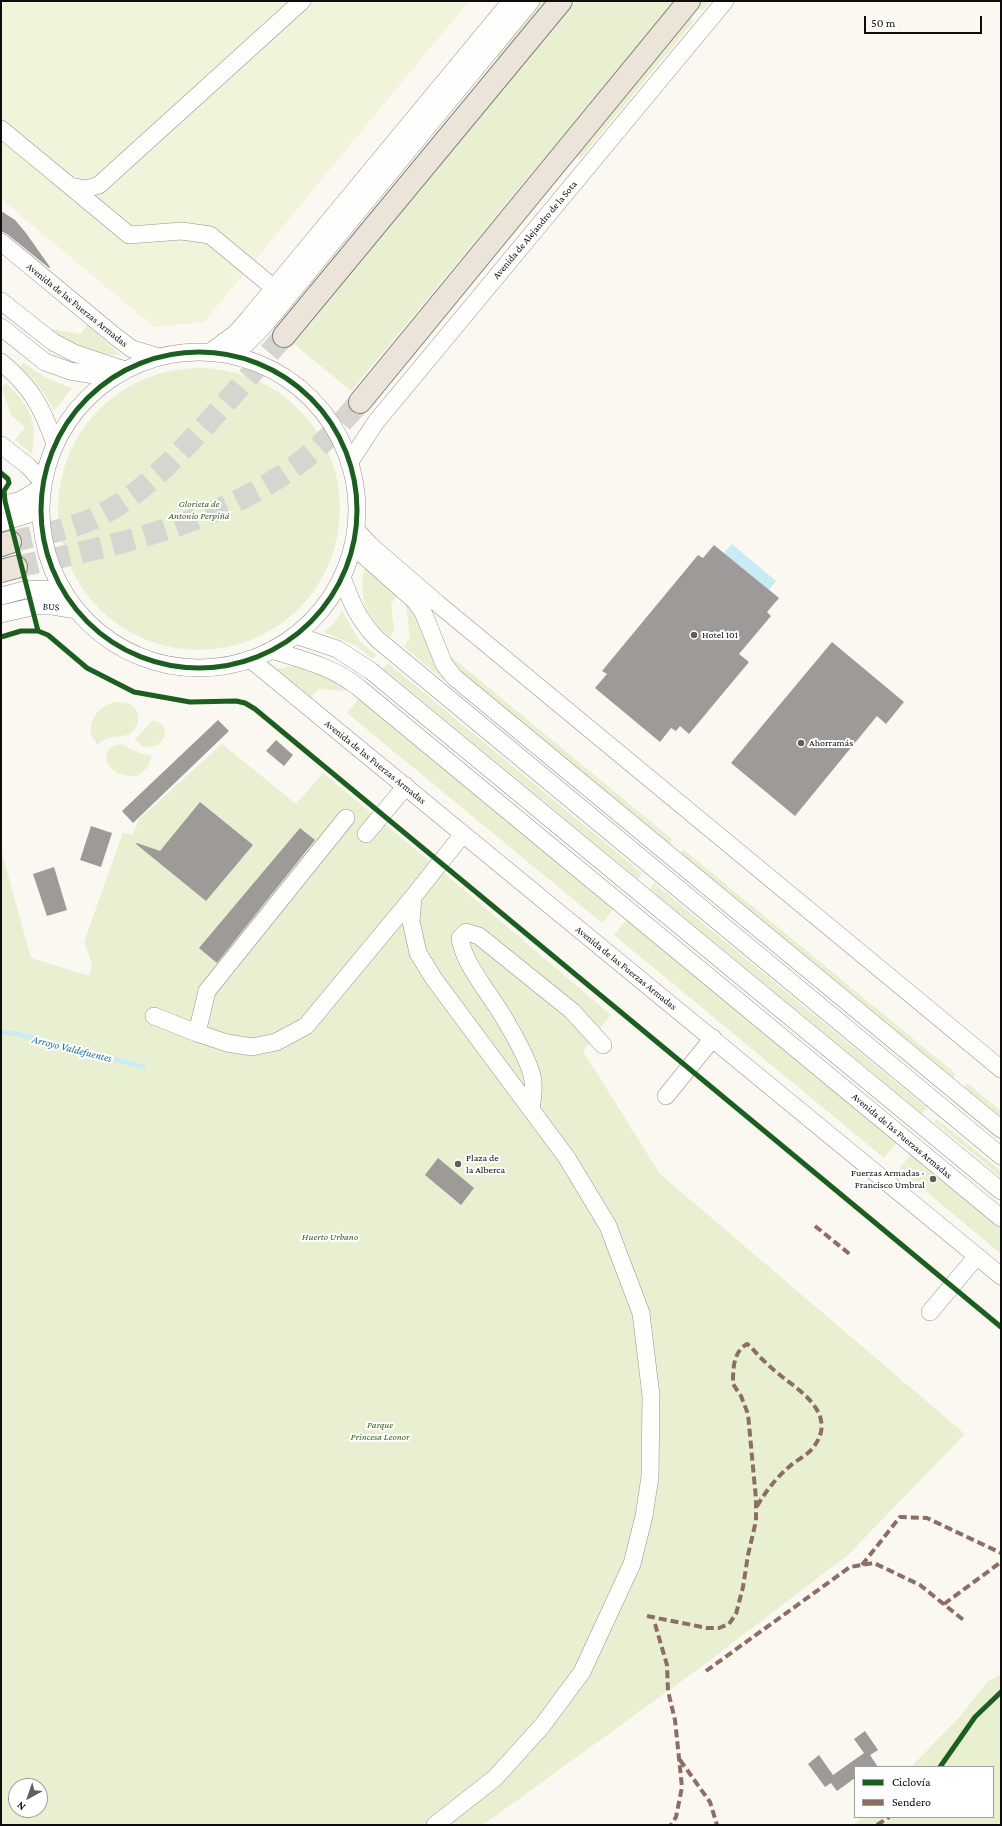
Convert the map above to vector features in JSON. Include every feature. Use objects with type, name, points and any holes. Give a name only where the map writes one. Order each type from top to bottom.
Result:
[{"type":"main road","points":[[284,336],[561,1]]},
{"type":"main road","points":[[360,402],[689,1]]},
{"type":"street","points":[[70,186],[86,189],[99,184],[302,1]]},
{"type":"street","points":[[210,352],[242,326],[511,1]]},
{"type":"street","points":[[234,356],[262,328],[531,1]]},
{"type":"street","name":"Avenida de Alejandro de la Sota","points":[[349,462],[358,446],[376,422],[725,1]]},
{"type":"street","points":[[1,129],[129,235],[182,231],[210,235],[274,288]]},
{"type":"street","name":"Avenida de las Fuerzas Armadas","points":[[1,242],[132,349],[159,357]]},
{"type":"street","points":[[1,301],[53,342],[118,374]]},
{"type":"street","points":[[1,328],[46,362],[70,372],[118,374]]},
{"type":"street","points":[[184,352],[210,352],[234,356],[268,368],[299,388],[312,400],[334,429],[349,462],[355,489],[354,538],[342,577],[322,609],[296,635],[270,650],[250,659],[230,664],[204,667],[164,663],[139,656],[119,646],[90,624],[77,610],[63,590],[47,551],[42,531],[41,507],[43,484],[55,444],[73,414],[97,388],[118,374],[159,357],[184,352]]},
{"type":"street","points":[[1,362],[26,386],[38,402],[55,444]]},
{"type":"street","points":[[1,445],[43,484]]},
{"type":"street","points":[[1,505],[20,500],[43,484]]},
{"type":"street","points":[[1,523],[29,514],[41,507]]},
{"type":"street","points":[[354,538],[370,546],[1001,1069]]},
{"type":"street","points":[[354,538],[415,601],[423,612],[444,664],[454,677],[1001,1129]]},
{"type":"street","points":[[342,577],[357,614],[365,626],[377,639],[1001,1156]]},
{"type":"street","points":[[1,596],[28,589],[63,590]]},
{"type":"street","name":"BUS","points":[[1,614],[36,606],[52,606],[77,610]]},
{"type":"street","name":"Avenida de las Fuerzas Armadas","points":[[296,635],[337,649],[371,672],[1001,1191]]},
{"type":"street","name":"Avenida de las Fuerzas Armadas","points":[[270,650],[324,666],[345,677],[1001,1218]]},
{"type":"street","name":"Avenida de las Fuerzas Armadas","points":[[250,659],[1001,1276]]},
{"type":"street","points":[[366,834],[406,786]]},
{"type":"street","points":[[197,1033],[207,991],[346,818]]},
{"type":"street","points":[[154,1016],[227,1043],[252,1047],[276,1042],[306,1026],[463,834]]},
{"type":"street","points":[[413,897],[412,921],[418,952],[434,980],[567,1158],[608,1226],[641,1313],[651,1396],[650,1478],[644,1516],[632,1564],[582,1672],[542,1726],[495,1778],[435,1825]]},
{"type":"street","points":[[531,1110],[533,1081],[520,1045],[477,977],[462,949],[460,938],[466,932],[479,936],[572,1011],[603,1045]]},
{"type":"street","points":[[666,1096],[713,1038]]},
{"type":"street","points":[[930,1312],[977,1256]]},
{"type":"green space","points":[[1,1],[469,1],[204,322],[154,327],[1,199]]},
{"type":"green space","points":[[539,1],[550,1],[501,60],[494,54]]},
{"type":"green space","points":[[576,1],[674,1],[351,391],[294,344]]},
{"type":"green space","points":[[699,1],[711,1],[702,11],[695,6]]},
{"type":"green space","points":[[687,16],[694,21],[580,159],[577,156],[591,133]]},
{"type":"green space","points":[[87,325],[121,355],[92,354],[48,335],[53,329],[80,334]]},
{"type":"green space","points":[[23,362],[46,378],[72,388],[54,411],[39,387],[20,367]]},
{"type":"green space","name":"Glorieta de Antonio Perpiñá","points":[[185,368],[213,368],[227,370],[253,378],[266,384],[278,391],[299,409],[317,430],[330,455],[338,481],[340,509],[338,537],[330,563],[317,588],[299,609],[278,627],[253,640],[227,648],[213,650],[185,650],[171,648],[145,640],[132,634],[109,618],[90,599],[74,576],[68,563],[60,537],[58,523],[58,495],[60,481],[68,455],[74,442],[90,419],[109,400],[132,384],[145,378],[171,370]]},
{"type":"green space","points":[[5,383],[21,399],[30,414],[34,432],[32,454],[15,440],[25,427],[11,415],[2,388]]},
{"type":"green space","points":[[365,566],[398,595],[391,604],[394,631],[390,637],[381,629],[369,614],[363,598],[362,588]]},
{"type":"green space","points":[[409,602],[449,680],[446,682],[404,647],[410,638],[406,606]]},
{"type":"green space","points":[[342,611],[360,641],[376,655],[373,659],[356,646],[324,632],[334,623]]},
{"type":"green space","points":[[448,654],[673,840],[667,847],[456,673]]},
{"type":"green space","points":[[388,663],[642,873],[638,879],[383,668]]},
{"type":"green space","points":[[294,666],[306,667],[350,686],[345,691],[319,689],[311,697],[277,669]]},
{"type":"green space","points":[[361,696],[616,906],[602,923],[347,713]]},
{"type":"green space","points":[[114,702],[128,703],[134,707],[138,714],[138,723],[130,734],[109,738],[98,745],[93,739],[91,732],[93,719],[101,709]]},
{"type":"green space","points":[[153,721],[162,725],[165,736],[156,746],[143,747],[135,738],[141,734]]},
{"type":"green space","points":[[121,744],[139,753],[152,756],[147,768],[137,776],[126,776],[117,773],[107,762],[106,756],[108,751],[113,746]]},
{"type":"green space","name":"Parque Princesa Leonor","points":[[222,744],[296,804],[323,773],[444,873],[611,1015],[583,1051],[660,1174],[965,1434],[848,1555],[701,1667],[483,1825],[1,1825],[1,850],[31,958],[89,976],[92,964],[84,942],[123,832],[133,835],[138,820]]},
{"type":"green space","points":[[683,849],[956,1074],[950,1081],[677,856]]},
{"type":"green space","points":[[654,883],[927,1108],[922,1114],[650,889]]},
{"type":"green space","points":[[629,917],[899,1140],[884,1158],[614,935]]},
{"type":"green space","points":[[967,1083],[1001,1111],[1001,1124],[961,1091]]},
{"type":"green space","points":[[955,1099],[1001,1137],[1001,1142],[953,1102]]},
{"type":"green space","points":[[937,1119],[1001,1171],[1001,1177],[934,1122]]},
{"type":"green space","points":[[913,1152],[1001,1225],[1001,1254],[899,1169]]},
{"type":"green space","points":[[1001,1674],[1001,1825],[854,1825],[861,1818],[994,1818],[994,1766],[912,1766],[963,1713],[987,1682]]},
{"type":"water","points":[[732,544],[776,581],[769,590],[724,553]]},
{"type":"building","points":[[1,211],[15,220],[26,233],[50,267],[49,268],[7,234],[1,231]]},
{"type":"building","name":"Hotel 101","points":[[714,545],[779,598],[767,612],[771,616],[739,654],[749,662],[689,734],[680,726],[676,731],[671,728],[660,742],[595,688],[607,674],[602,671],[698,555],[703,558]]},
{"type":"building","name":"Ahorramás","points":[[832,642],[904,702],[886,724],[877,716],[795,816],[731,763]]},
{"type":"building","points":[[218,720],[229,731],[133,823],[122,811]]},
{"type":"building","points":[[276,740],[293,755],[284,766],[266,751]]},
{"type":"building","points":[[200,802],[253,845],[206,901],[136,844],[137,843],[160,851]]},
{"type":"building","points":[[91,826],[112,833],[101,867],[80,860]]},
{"type":"building","points":[[300,828],[315,840],[217,963],[199,948]]},
{"type":"building","points":[[54,867],[67,910],[47,916],[33,874]]},
{"type":"building","points":[[438,1158],[474,1188],[461,1205],[425,1175]]},
{"type":"building","points":[[865,1731],[878,1750],[870,1755],[877,1766],[854,1766],[854,1779],[837,1791],[831,1783],[825,1787],[808,1764],[819,1755],[833,1775],[864,1753],[854,1739]]},
{"type":"waterway","name":"Arroyo Valdefuentes","points":[[1,1032],[17,1034],[144,1067]]},
{"type":"tunnel","points":[[10,542],[53,532],[95,518],[110,510],[139,490],[165,467],[202,429],[284,336]]},
{"type":"tunnel","points":[[16,567],[134,539],[211,513],[248,495],[283,475],[315,450],[360,402]]},
{"type":"marked path","points":[[815,1226],[852,1256]]},
{"type":"marked path","points":[[647,1616],[707,1628],[719,1628],[729,1624],[736,1614],[756,1521],[756,1499],[748,1414],[741,1396],[733,1384],[736,1356],[742,1347],[747,1344],[770,1367],[810,1401],[821,1418],[822,1428],[819,1438],[812,1449],[775,1480],[763,1496],[759,1502],[756,1508]]},
{"type":"marked path","points":[[862,1565],[900,1517],[927,1518],[1001,1553]]},
{"type":"marked path","points":[[944,1604],[1001,1562]]},
{"type":"marked path","points":[[706,1671],[850,1567],[874,1563],[920,1585],[966,1622]]},
{"type":"marked path","points":[[655,1624],[667,1665],[668,1691],[675,1720],[682,1787],[676,1817],[671,1825]]},
{"type":"marked path","points":[[680,1760],[710,1802],[717,1825]]},
{"type":"marked path","points":[[877,1825],[888,1818]]},
{"type":"cycle path","points":[[199,352],[230,355],[259,364],[287,379],[299,388],[321,410],[330,422],[345,450],[354,479],[357,510],[354,541],[345,570],[330,598],[321,610],[299,632],[287,641],[259,656],[230,665],[199,668],[168,665],[139,656],[111,641],[99,632],[77,610],[68,598],[53,570],[44,541],[41,510],[44,479],[53,450],[68,422],[77,410],[99,388],[111,379],[139,364],[168,355],[199,352]]},
{"type":"cycle path","points":[[1,473],[8,479],[9,483],[4,491],[5,501],[38,631]]},
{"type":"cycle path","points":[[1,637],[21,631],[38,631],[48,635],[87,668],[134,692],[190,702],[236,701],[245,703],[255,709],[1001,1327]]},
{"type":"cycle path","points":[[941,1766],[975,1717],[1001,1692]]},
{"type":"place","name":"Hotel 101","points":[[694,635]]},
{"type":"place","name":"Ahorramás","points":[[801,743]]},
{"type":"place","name":"Plaza de la Alberca","points":[[458,1164]]},
{"type":"place","name":"Fuerzas Armadas - Francisco Umbral","points":[[933,1179]]},
{"type":"park label","name":"Huerto Urbano","points":[[330,1237]]}]
